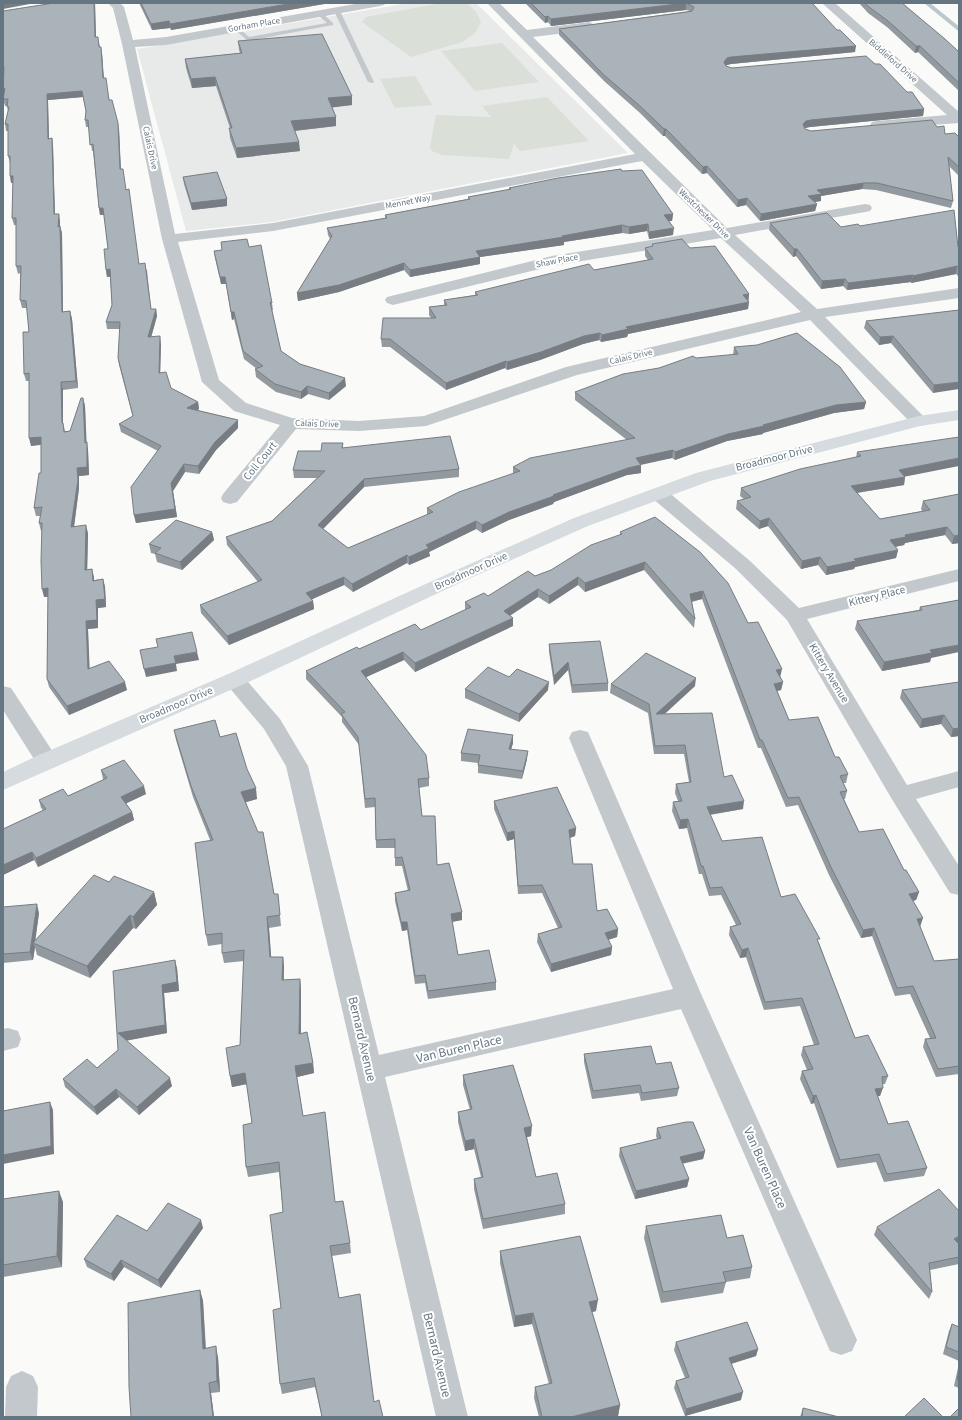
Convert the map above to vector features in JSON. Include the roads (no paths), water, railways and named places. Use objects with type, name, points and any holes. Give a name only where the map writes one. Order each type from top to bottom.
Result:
[{"type":"street","name":"Calais Drive","points":[[114,3],[118,7],[128,44],[169,239],[211,382],[240,407],[291,423],[359,426],[426,421],[572,371],[812,314]]},
{"type":"street","name":"Gorham Place","points":[[128,44],[166,41],[380,3]]},
{"type":"street","name":"Westchester Drive","points":[[493,3],[645,156],[724,233],[812,314],[919,421]]},
{"type":"street","name":"Biddleford Drive","points":[[828,3],[958,118]]},
{"type":"street","points":[[525,34],[602,24]]},
{"type":"street","points":[[870,56],[885,55]]},
{"type":"street","points":[[865,127],[958,118]]},
{"type":"street","name":"Mennet Way","points":[[169,239],[273,227],[645,156]]},
{"type":"street","name":"Shaw Place","points":[[393,300],[552,261],[865,208]]},
{"type":"street","points":[[812,314],[959,293]]},
{"type":"street","name":"Broadmoor Drive","points":[[3,782],[47,761],[234,680],[573,525],[703,477],[919,421],[959,415]]},
{"type":"street","name":"Coll Court","points":[[230,498],[291,423]]},
{"type":"street","name":"Kittery Avenue","points":[[659,494],[743,565],[795,616],[901,795],[959,886]]},
{"type":"street","name":"Kittery Place","points":[[795,616],[959,575]]},
{"type":"street","name":"Bernard Avenue","points":[[234,680],[272,724],[297,766],[452,1417]]},
{"type":"street","points":[[3,693],[47,761]]},
{"type":"street","name":"Van Buren Place","points":[[580,738],[689,996],[841,1340]]},
{"type":"street","points":[[901,795],[959,779]]},
{"type":"street","name":"Van Buren Place","points":[[369,1069],[689,996]]},
{"type":"lane","points":[[338,11],[371,82]]},
{"type":"waterway","points":[[927,3],[959,29]]}]
